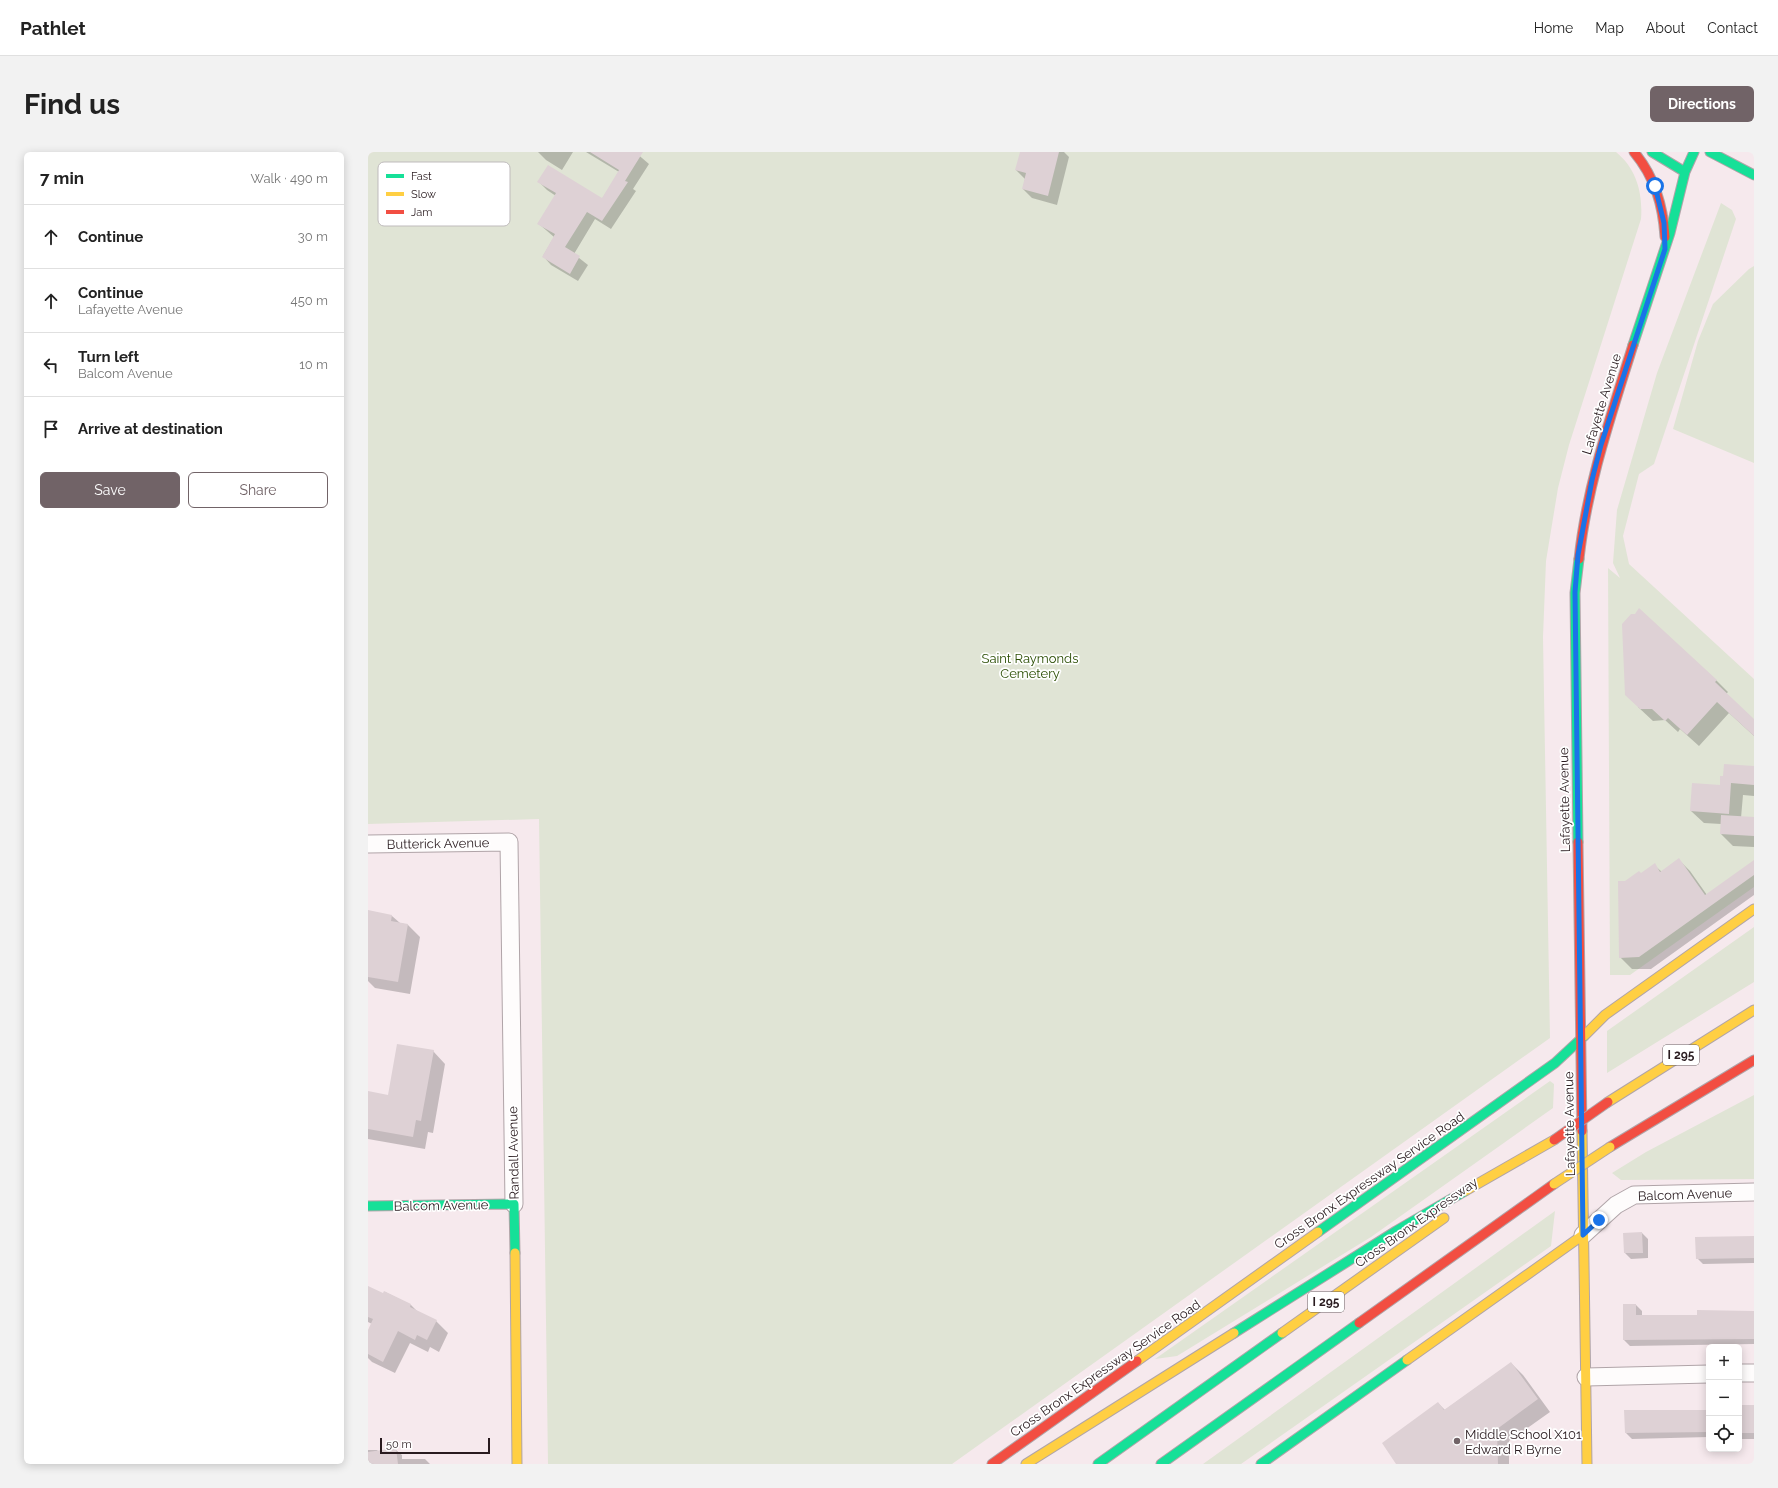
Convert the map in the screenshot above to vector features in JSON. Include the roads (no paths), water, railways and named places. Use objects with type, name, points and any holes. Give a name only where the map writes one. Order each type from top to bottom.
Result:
[{"type":"main road","points":[[1634,152],[1646,168],[1655,186],[1664,223],[1665,249]]},
{"type":"main road","points":[[1652,152],[1673,164],[1687,168]]},
{"type":"main road","name":"Lafayette Avenue","points":[[1587,1464],[1574,638],[1575,592],[1578,555],[1592,480],[1601,445],[1665,249],[1687,168],[1694,152]]},
{"type":"main road","points":[[1710,152],[1754,175]]},
{"type":"main road","points":[[1673,164],[1676,155]]},
{"type":"main road","name":"Cross Bronx Expressway Service Road","points":[[992,1464],[1555,1064],[1605,1015],[1754,909]]},
{"type":"main road","name":"Cross Bronx Expressway","points":[[1476,1196],[1608,1102],[1754,1010]]},
{"type":"main road","name":"I 295","points":[[1161,1464],[1554,1184],[1681,1102],[1754,1060]]},
{"type":"main road","points":[[1026,1464],[1396,1231],[1554,1140]]},
{"type":"main road","name":"Balcom Avenue","points":[[368,1206],[514,1204]]},
{"type":"main road","name":"Randall Avenue","points":[[514,1204],[517,1464]]},
{"type":"main road","name":"Cross Bronx Expressway","points":[[1098,1464],[1450,1214]]},
{"type":"main road","points":[[1261,1464],[1583,1235]]},
{"type":"street","name":"Butterick Avenue","points":[[368,844],[509,842]]},
{"type":"street","name":"Randall Avenue","points":[[509,842],[514,1204]]},
{"type":"street","name":"Balcom Avenue","points":[[1583,1235],[1616,1205],[1634,1195],[1754,1192]]},
{"type":"street","points":[[1742,1374],[1754,1373]]},
{"type":"street","points":[[1586,1377],[1706,1374]]},
{"type":"place","name":"Middle School X101 Edward R Byrne","points":[[1457,1441]]},
{"type":"park label","name":"Saint Raymonds Cemetery","points":[[1030,666]]}]
